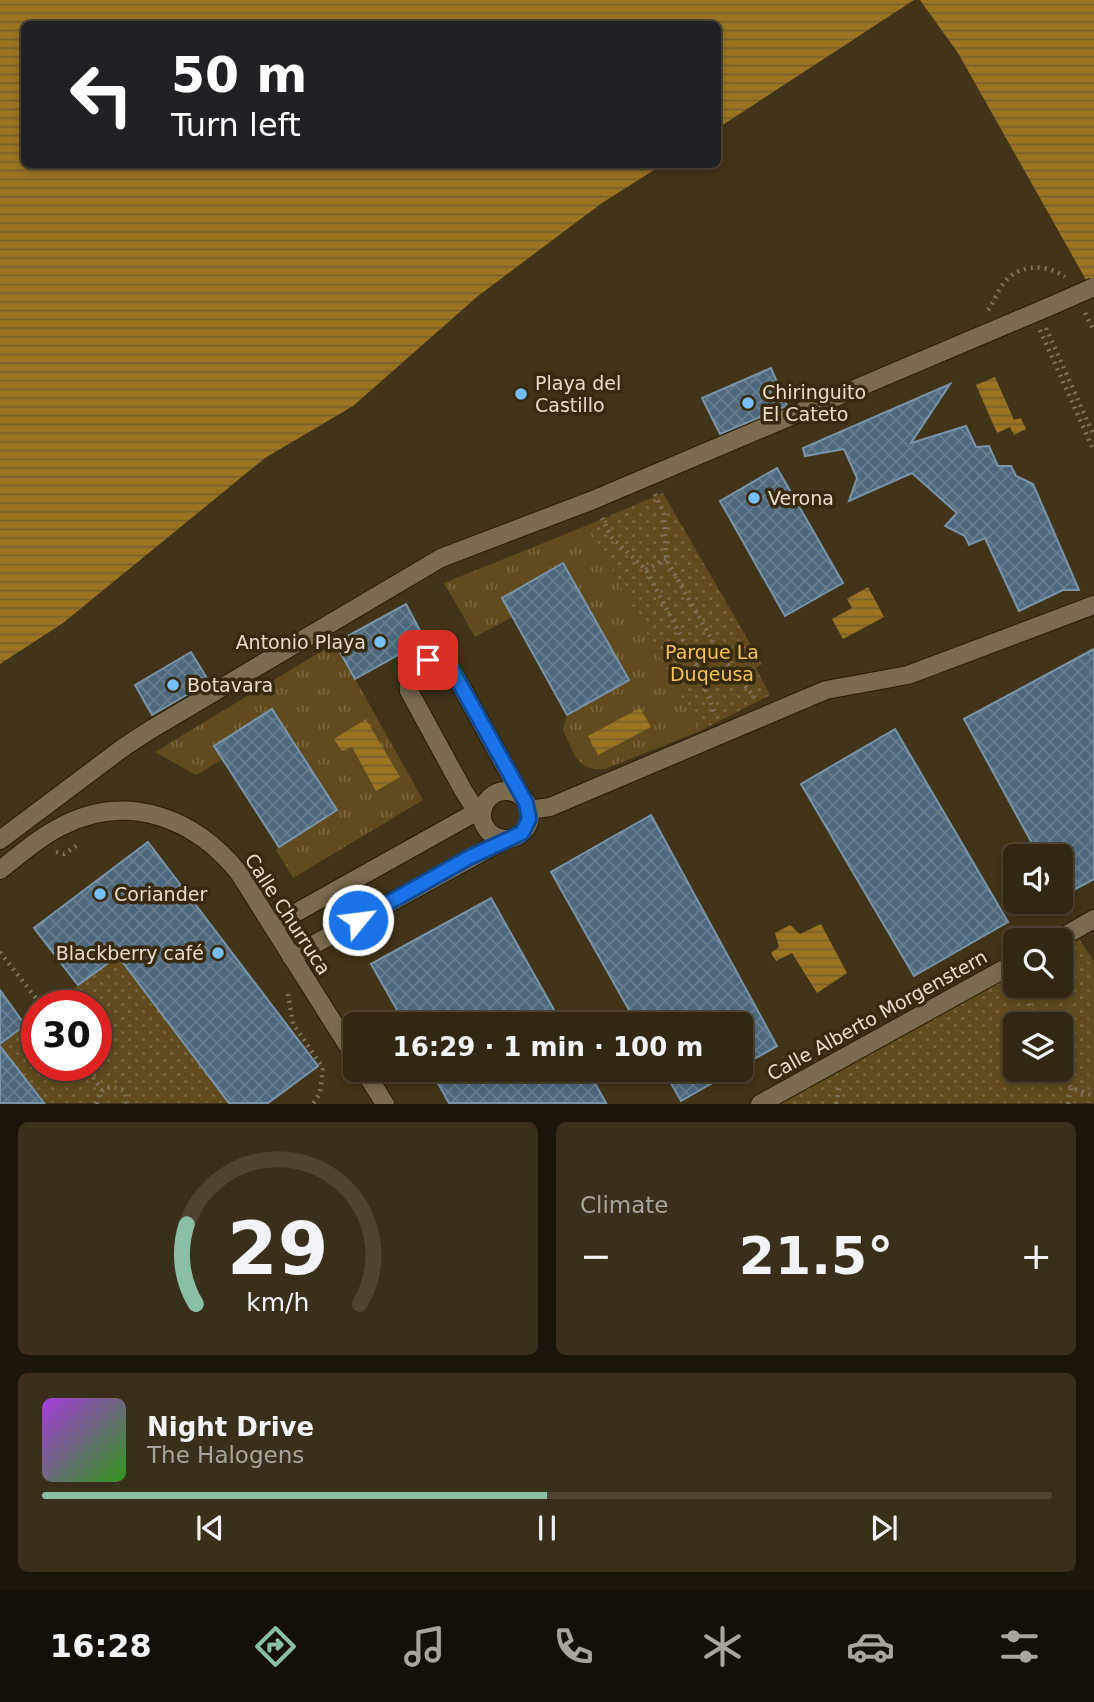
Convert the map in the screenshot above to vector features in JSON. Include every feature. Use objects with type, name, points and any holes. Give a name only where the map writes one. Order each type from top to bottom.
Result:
[{"type":"street","points":[[0,840],[150,730],[441,558],[593,500],[1094,286]]},
{"type":"street","points":[[272,926],[479,816],[493,794],[508,791],[525,804],[550,807],[826,690],[908,675],[1094,605]]},
{"type":"street","points":[[291,957],[506,839],[522,833],[529,819],[525,804],[451,668],[440,660],[428,660],[412,671],[408,680],[409,691],[479,816],[491,833],[506,839]]},
{"type":"street","name":"Calle Churruca","points":[[0,870],[45,836],[80,818],[113,811],[138,810],[186,827],[225,856],[239,873],[343,1038]]},
{"type":"street","points":[[1073,931],[1094,919]]},
{"type":"street","name":"Calle Alberto Morgenstern","points":[[760,1104],[1003,970]]},
{"type":"street","points":[[371,1082],[385,1104]]},
{"type":"path","points":[[1081,307],[1094,331]]},
{"type":"path","points":[[1032,314],[1094,451]]},
{"type":"path","points":[[647,477],[664,514],[666,559],[719,652],[769,714]]},
{"type":"path","points":[[593,500],[612,538],[646,570],[696,665],[724,735]]},
{"type":"path","points":[[646,570],[666,559]]},
{"type":"path","points":[[696,665],[719,652]]},
{"type":"path","points":[[45,836],[56,851],[64,854],[87,839]]},
{"type":"path","points":[[0,952],[30,990]]},
{"type":"path","points":[[288,993],[293,1024],[323,1068],[320,1093],[313,1104]]},
{"type":"path","points":[[96,1081],[102,1090]]},
{"type":"path","points":[[1068,1082],[1071,1088],[1068,1104]]},
{"type":"path","points":[[97,1104],[102,1090],[110,1086],[125,1092],[127,1104]]},
{"type":"path","points":[[1071,1088],[1094,1096]]},
{"type":"green space","name":"Parque La Duqeusa","points":[[663,493],[762,664],[756,668],[770,695],[700,731],[588,525]]},
{"type":"green space","points":[[588,525],[700,731],[605,769],[588,767],[577,759],[563,730],[567,715],[629,680],[563,564],[502,598],[512,617],[475,637],[444,583]]},
{"type":"green space","points":[[335,643],[423,800],[293,878],[276,850],[337,810],[272,710],[214,746],[223,759],[196,775],[155,752]]},
{"type":"green space","points":[[1078,937],[1094,962],[1094,1103],[777,1104],[1003,979],[1003,998],[1073,998],[1073,940]]},
{"type":"green space","points":[[118,956],[229,1103],[44,1103],[27,1081],[112,1081],[112,990],[72,990]]},
{"type":"green space","points":[[21,1029],[21,1073],[0,1046]]},
{"type":"shaded area","points":[[0,0],[914,0],[721,126],[721,21],[21,21],[21,168],[657,168],[602,203],[478,296],[353,406],[265,458],[63,623],[0,664]]},
{"type":"shaded area","points":[[920,0],[1094,0],[1094,294],[958,53]]},
{"type":"shaded area","points":[[995,377],[1014,420],[1021,418],[1026,429],[1014,435],[1010,427],[997,433],[976,385]]},
{"type":"shaded area","points":[[868,587],[884,617],[843,639],[832,619],[852,608],[847,599]]},
{"type":"shaded area","points":[[640,708],[651,727],[598,755],[588,736]]},
{"type":"shaded area","points":[[366,719],[400,777],[376,791],[352,747],[342,751],[334,739]]},
{"type":"shaded area","points":[[821,924],[847,973],[817,993],[792,953],[776,961],[771,953],[779,947],[775,933],[790,925],[800,934]]},
{"type":"building","points":[[771,368],[787,406],[720,434],[702,398]]},
{"type":"building","points":[[950,384],[911,443],[966,426],[976,447],[989,446],[998,466],[1011,466],[1016,476],[1033,484],[1079,590],[1063,590],[1019,611],[985,538],[969,545],[965,536],[945,526],[957,513],[912,473],[849,501],[857,478],[844,449],[805,456],[803,448]]},
{"type":"building","points":[[777,468],[843,583],[785,616],[720,501]]},
{"type":"building","points":[[563,563],[629,680],[567,715],[502,598]]},
{"type":"building","name":"Antonio Playa","points":[[406,604],[425,640],[355,679],[335,643]]},
{"type":"building","points":[[1094,649],[1094,879],[1073,890],[1073,844],[1032,844],[964,719]]},
{"type":"building","name":"Botavara","points":[[191,652],[209,682],[152,715],[135,685]]},
{"type":"building","points":[[272,709],[337,810],[279,847],[214,746]]},
{"type":"building","points":[[895,729],[1008,922],[914,976],[801,784]]},
{"type":"building","points":[[651,815],[777,1046],[753,1060],[753,1012],[630,1012],[551,872]]},
{"type":"building","points":[[148,842],[318,1066],[268,1103],[229,1103],[118,956],[78,985],[34,928]]},
{"type":"building","points":[[491,898],[555,1012],[398,1012],[371,964]]},
{"type":"building","points":[[0,990],[21,1019],[21,1028],[0,1044]]},
{"type":"building","points":[[0,1046],[21,1073],[21,1081],[27,1081],[44,1103],[0,1103]]},
{"type":"building","points":[[437,1082],[594,1082],[606,1103],[449,1103]]},
{"type":"building","points":[[670,1082],[714,1082],[681,1101]]},
{"type":"place","name":"Playa del Castillo","points":[[521,394]]},
{"type":"place","name":"Chiringuito El Cateto","points":[[748,403]]},
{"type":"place","name":"Verona","points":[[754,498]]},
{"type":"place","name":"Antonio Playa","points":[[380,642]]},
{"type":"place","name":"Botavara","points":[[173,685]]},
{"type":"place","name":"Coriander","points":[[100,894]]},
{"type":"place","name":"Blackberry café","points":[[218,953]]},
{"type":"route","points":[[358,920],[470,857],[522,833],[527,827],[529,810],[526,803],[451,668],[440,660],[428,660]]}]
